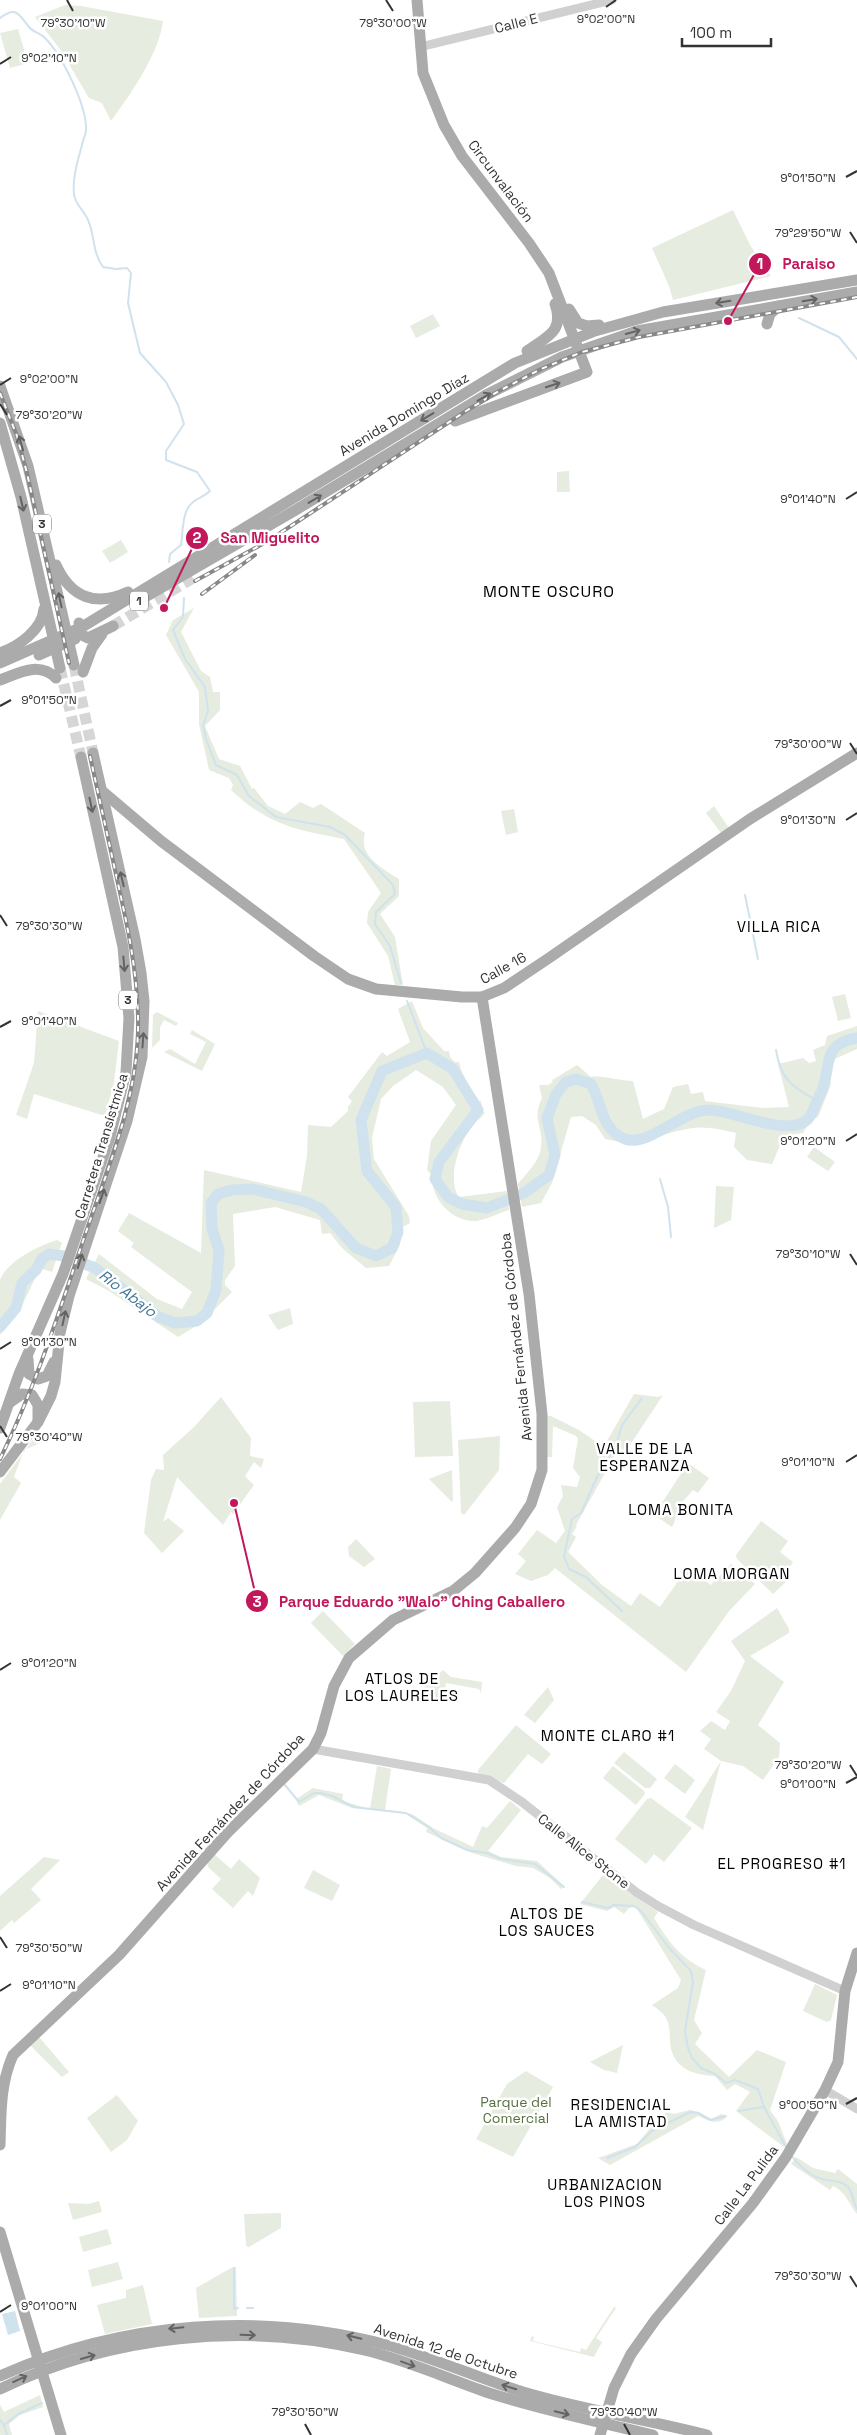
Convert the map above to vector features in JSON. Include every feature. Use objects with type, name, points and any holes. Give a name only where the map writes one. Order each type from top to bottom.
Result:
[{"type":"main road","name":"Circunvalación","points":[[417,0],[423,73],[448,132],[462,156],[549,273],[587,372],[425,432]]},
{"type":"main road","points":[[508,216],[547,260],[558,278],[570,312],[578,323],[592,326],[614,320],[630,321]]},
{"type":"main road","points":[[508,216],[546,278],[558,316],[556,326],[551,335],[520,356],[515,363]]},
{"type":"main road","name":"Avenida Domingo Díaz","points":[[0,663],[82,627],[267,512],[515,363],[556,344],[663,312],[857,280]]},
{"type":"main road","name":"Avenida Domingo Díaz","points":[[0,670],[75,639],[523,375],[599,342],[664,325],[857,292]]},
{"type":"main road","points":[[767,324],[770,314],[776,307],[785,304]]},
{"type":"main road","name":"3","points":[[0,386],[18,433],[78,669],[108,629],[86,638],[79,631],[78,624],[130,591]]},
{"type":"main road","name":"3","points":[[0,423],[21,497],[58,673],[42,669],[23,671]]},
{"type":"main road","points":[[48,549],[65,581],[79,594],[104,600],[130,591],[240,522],[267,512]]},
{"type":"main road","points":[[193,578],[261,536],[273,523]]},
{"type":"main road","points":[[4,652],[40,624],[44,600]]},
{"type":"main road","points":[[0,680],[23,671],[28,662],[24,653],[20,651],[4,652]]},
{"type":"main road","name":"Carretera Transístmica","points":[[0,1472],[38,1422],[47,1406],[55,1382],[65,1311],[127,1121],[139,1071],[144,1031],[144,1001],[138,956],[93,753]]},
{"type":"main road","name":"Calle 16","points":[[102,790],[126,812],[314,956],[358,984],[396,991],[482,997],[504,988],[757,814],[857,753]]},
{"type":"main road","name":"Carretera Transístmica","points":[[0,1428],[8,1404],[62,1274],[110,1136],[126,1072],[129,1018],[123,948],[81,757]]},
{"type":"main road","points":[[108,819],[114,812],[126,812]]},
{"type":"main road","name":"Avenida Fernández de Córdoba","points":[[0,2145],[2,2088],[5,2072],[13,2055],[114,1960],[227,1833],[313,1749],[321,1733],[334,1686],[349,1658],[393,1620],[453,1591],[475,1574],[515,1528],[531,1504],[539,1486],[544,1454],[542,1414],[529,1294],[482,997]]},
{"type":"main road","points":[[30,1350],[29,1374],[38,1379],[44,1378],[49,1373],[58,1351]]},
{"type":"main road","points":[[8,1404],[22,1394],[32,1395],[38,1405],[38,1422]]},
{"type":"main road","name":"Calle La Pulida","points":[[600,2435],[622,2371],[643,2336],[740,2220],[786,2157],[826,2090],[838,2062],[845,1991],[857,1953]]},
{"type":"main road","points":[[0,2232],[61,2435]]},
{"type":"main road","name":"Avenida 12 de Octubre","points":[[0,2389],[39,2366],[95,2344],[164,2330],[243,2324],[305,2328],[390,2346],[516,2390],[707,2435]]},
{"type":"main road","name":"Avenida 12 de Octubre","points":[[0,2376],[39,2366],[173,2340],[243,2335],[280,2337],[374,2353],[493,2394],[653,2435]]},
{"type":"street","name":"Calle E","points":[[420,47],[612,0]]},
{"type":"street","name":"Calle Alice Stone","points":[[313,1749],[489,1780],[522,1802],[629,1887],[658,1906],[694,1925],[845,1991]]},
{"type":"street","points":[[826,2090],[857,2109]]},
{"type":"green space","points":[[65,5],[81,6],[163,21],[156,47],[143,74],[111,121],[102,103],[89,98],[60,49],[35,17]]},
{"type":"green space","points":[[18,29],[28,63],[10,68],[0,33]]},
{"type":"green space","points":[[733,210],[750,245],[771,276],[673,300],[669,286],[652,248]]},
{"type":"green space","points":[[433,314],[440,326],[416,338],[410,326]]},
{"type":"green space","points":[[569,471],[570,492],[557,492],[557,472]]},
{"type":"green space","points":[[121,540],[128,552],[110,563],[102,551]]},
{"type":"green space","points":[[194,608],[181,632],[201,671],[210,677],[213,692],[220,692],[220,710],[205,726],[219,759],[240,766],[252,789],[254,788],[268,806],[285,814],[300,802],[313,808],[321,804],[365,833],[364,841],[368,855],[379,866],[399,879],[399,896],[380,914],[395,937],[403,985],[395,985],[388,956],[367,923],[368,912],[381,893],[344,839],[297,829],[270,819],[231,790],[233,785],[229,778],[209,770],[199,724],[199,692],[166,635],[173,620]]},
{"type":"green space","points":[[714,806],[729,828],[721,833],[706,813]]},
{"type":"green space","points":[[514,809],[518,832],[506,835],[501,811]]},
{"type":"green space","points":[[845,994],[851,1018],[838,1021],[832,997]]},
{"type":"green space","points":[[412,1001],[423,1028],[444,1051],[449,1051],[450,1057],[455,1062],[459,1062],[465,1078],[479,1101],[481,1101],[483,1112],[485,1112],[475,1122],[464,1139],[456,1159],[454,1170],[455,1189],[459,1197],[507,1191],[509,1210],[476,1221],[467,1220],[451,1213],[439,1200],[432,1184],[432,1175],[427,1170],[431,1141],[456,1105],[443,1087],[416,1070],[393,1086],[381,1099],[372,1138],[374,1159],[409,1216],[410,1223],[401,1228],[400,1245],[389,1266],[366,1268],[342,1248],[330,1233],[322,1234],[320,1220],[275,1207],[233,1214],[235,1266],[225,1280],[225,1285],[232,1292],[201,1323],[178,1337],[109,1291],[86,1279],[99,1254],[157,1299],[182,1309],[192,1292],[131,1247],[134,1243],[118,1231],[129,1213],[201,1253],[204,1170],[301,1192],[307,1156],[308,1125],[331,1127],[348,1111],[352,1101],[348,1097],[382,1052],[387,1056],[410,1042],[398,1009]]},
{"type":"green space","points":[[38,1011],[119,1041],[114,1082],[105,1116],[34,1094],[27,1119],[16,1115],[34,1063]]},
{"type":"green space","points":[[157,1012],[178,1023],[176,1026],[164,1020],[160,1027],[160,1040],[152,1048],[153,1015]]},
{"type":"green space","points":[[857,1026],[857,1049],[830,1061],[828,1071],[831,1084],[818,1117],[810,1121],[803,1133],[784,1136],[772,1164],[747,1160],[734,1147],[736,1133],[698,1128],[681,1130],[640,1141],[618,1141],[605,1139],[596,1125],[582,1116],[571,1117],[552,1183],[541,1203],[522,1207],[518,1184],[529,1172],[538,1157],[541,1147],[538,1112],[542,1098],[539,1085],[548,1085],[553,1082],[552,1080],[577,1065],[591,1077],[633,1081],[643,1119],[664,1109],[673,1087],[688,1084],[691,1094],[703,1092],[705,1101],[762,1108],[789,1107],[778,1064],[803,1058],[809,1063],[816,1061],[813,1050],[825,1045],[827,1036]]},
{"type":"green space","points":[[192,1030],[215,1044],[202,1071],[164,1052],[170,1049],[195,1064],[206,1042],[190,1034]]},
{"type":"green space","points":[[814,1147],[835,1162],[828,1171],[807,1157]]},
{"type":"green space","points":[[716,1186],[734,1187],[731,1220],[714,1228]]},
{"type":"green space","points":[[57,1240],[62,1243],[52,1272],[40,1268],[19,1312],[0,1335],[0,1280],[4,1273],[9,1266],[25,1255]]},
{"type":"green space","points":[[290,1308],[293,1324],[278,1330],[268,1315]]},
{"type":"green space","points":[[634,1394],[658,1397],[663,1395],[626,1451],[607,1441]]},
{"type":"green space","points":[[221,1397],[251,1438],[250,1456],[264,1459],[261,1468],[254,1462],[245,1476],[254,1485],[233,1514],[231,1512],[223,1525],[177,1477],[163,1522],[168,1518],[184,1531],[162,1553],[144,1533],[151,1480],[156,1469],[164,1470],[163,1455],[194,1427]]},
{"type":"green space","points":[[450,1401],[453,1456],[415,1457],[413,1402]]},
{"type":"green space","points":[[547,1416],[551,1416],[579,1430],[615,1455],[576,1525],[572,1534],[576,1537],[568,1552],[602,1585],[631,1606],[640,1593],[660,1607],[688,1567],[711,1585],[731,1564],[755,1584],[729,1611],[686,1672],[555,1568],[548,1575],[531,1581],[515,1574],[526,1561],[518,1554],[537,1530],[556,1543],[565,1531],[557,1507],[563,1496],[561,1485],[577,1487],[580,1477],[573,1468],[578,1439],[576,1436],[553,1426],[552,1457],[547,1457]]},
{"type":"green space","points":[[40,1432],[47,1440],[26,1449]]},
{"type":"green space","points":[[500,1436],[499,1470],[464,1515],[461,1513],[458,1440]]},
{"type":"green space","points":[[23,1454],[14,1477],[21,1483],[0,1520],[0,1484]]},
{"type":"green space","points":[[688,1463],[709,1478],[698,1493],[693,1490],[682,1502],[672,1527],[654,1515]]},
{"type":"green space","points":[[452,1470],[453,1501],[452,1502],[429,1479]]},
{"type":"green space","points":[[761,1521],[788,1541],[780,1552],[793,1562],[785,1574],[790,1578],[773,1594],[737,1559],[736,1555]]},
{"type":"green space","points":[[356,1539],[375,1559],[364,1567],[349,1556],[348,1547]]},
{"type":"green space","points":[[777,1608],[789,1629],[789,1633],[750,1656],[784,1682],[758,1725],[780,1743],[779,1757],[763,1780],[743,1766],[721,1761],[704,1749],[711,1739],[700,1731],[711,1721],[725,1730],[730,1721],[716,1712],[731,1691],[745,1661],[731,1641]]},
{"type":"green space","points":[[323,1611],[355,1644],[343,1656],[311,1623]]},
{"type":"green space","points":[[443,1670],[451,1677],[482,1682],[481,1693],[479,1689],[446,1683],[443,1701],[414,1696]]},
{"type":"green space","points":[[548,1687],[554,1700],[535,1723],[524,1715]]},
{"type":"green space","points":[[516,1725],[551,1754],[542,1764],[528,1754],[504,1783],[478,1773],[478,1770]]},
{"type":"green space","points":[[624,1752],[657,1779],[650,1788],[645,1788],[614,1763]]},
{"type":"green space","points":[[721,1761],[703,1830],[685,1817]]},
{"type":"green space","points":[[675,1764],[695,1780],[685,1794],[664,1778]]},
{"type":"green space","points":[[377,1766],[391,1769],[385,1810],[412,1814],[433,1828],[473,1847],[482,1826],[487,1828],[510,1801],[521,1810],[488,1851],[501,1857],[537,1861],[564,1886],[561,1889],[550,1878],[533,1868],[516,1866],[472,1853],[426,1832],[427,1828],[406,1814],[352,1808],[319,1795],[299,1806],[296,1799],[313,1788],[343,1794],[342,1801],[370,1809]]},
{"type":"green space","points":[[613,1766],[644,1791],[645,1794],[636,1805],[603,1778]]},
{"type":"green space","points":[[651,1798],[692,1828],[664,1862],[654,1854],[646,1864],[615,1839],[647,1799]]},
{"type":"green space","points":[[214,1854],[231,1869],[239,1859],[260,1878],[253,1896],[248,1891],[233,1908],[212,1889],[221,1879],[208,1867],[207,1862]]},
{"type":"green space","points":[[44,1857],[60,1860],[31,1889],[41,1900],[14,1923],[12,1920],[0,1931],[0,1896]]},
{"type":"green space","points":[[313,1870],[340,1885],[332,1901],[304,1888]]},
{"type":"green space","points":[[603,1875],[658,1912],[654,1918],[670,1942],[682,1955],[706,1970],[694,2020],[702,2033],[695,2044],[729,2077],[757,2050],[786,2062],[770,2110],[778,2121],[787,2144],[784,2147],[736,2111],[750,2092],[735,2084],[727,2090],[715,2076],[694,2073],[682,2067],[674,2056],[671,2049],[668,2021],[664,2014],[652,2005],[678,1988],[681,1980],[637,1909],[634,1907],[629,1908],[624,1914],[614,1907],[607,1911],[580,1904]]},
{"type":"green space","points":[[815,1984],[837,1995],[831,2020],[827,2022],[803,2011]]},
{"type":"green space","points":[[39,2037],[69,2072],[62,2077],[30,2045]]},
{"type":"green space","points":[[623,2045],[617,2073],[604,2070],[590,2062]]},
{"type":"green space","name":"Parque del Comercial","points":[[526,2071],[553,2087],[513,2157],[476,2139],[507,2084]]},
{"type":"green space","points":[[117,2095],[138,2121],[127,2140],[111,2152],[87,2118]]},
{"type":"green space","points":[[690,2110],[699,2112],[711,2119],[721,2114],[728,2116],[717,2122],[698,2116],[610,2165],[598,2158],[637,2144],[652,2126],[664,2122],[665,2112],[674,2114]]},
{"type":"green space","points":[[796,2157],[813,2168],[835,2173],[838,2169],[857,2184],[857,2214],[838,2189],[833,2186],[830,2190],[791,2164]]},
{"type":"green space","points":[[99,2201],[102,2212],[73,2220],[68,2203],[88,2204]]},
{"type":"green space","points":[[281,2213],[281,2228],[249,2247],[246,2246],[244,2214]]},
{"type":"green space","points":[[107,2229],[112,2244],[83,2252],[79,2237]]},
{"type":"green space","points":[[118,2262],[123,2279],[92,2287],[88,2270]]},
{"type":"green space","points":[[236,2267],[237,2316],[199,2318],[196,2288]]},
{"type":"green space","points":[[143,2285],[152,2324],[105,2334],[97,2305],[126,2298],[126,2290]]},
{"type":"green space","points":[[614,2307],[616,2308],[596,2338],[602,2342],[594,2357],[530,2341],[532,2336],[534,2337],[533,2341],[580,2352],[581,2348],[586,2350]]},
{"type":"green space","points":[[40,2395],[43,2407],[20,2415],[9,2424],[12,2435],[0,2435],[0,2405],[4,2412]]},
{"type":"water","points":[[15,2311],[20,2331],[8,2335],[2,2314]]},
{"type":"waterway","points":[[0,18],[10,12],[20,15],[31,29],[43,36],[52,46],[72,81],[82,108],[86,130],[75,174],[75,198],[88,220],[95,249],[103,267],[127,268],[131,273],[128,303],[140,353],[166,382],[178,405],[184,424],[166,451],[166,460],[197,472],[210,491],[189,506],[184,522],[181,545],[170,554],[169,562]]},
{"type":"waterway","points":[[799,318],[839,337],[857,359]]},
{"type":"waterway","points":[[184,598],[183,617],[173,630],[185,659],[205,687],[208,711],[203,725],[216,765],[237,775],[249,796],[276,817],[330,827],[345,835],[393,885],[395,894],[376,912],[375,924],[390,946],[401,983]]},
{"type":"waterway","points":[[745,895],[758,959]]},
{"type":"waterway","points":[[407,1001],[427,1053]]},
{"type":"waterway","name":"Río Abajo","points":[[0,1327],[16,1308],[22,1283],[36,1270],[42,1259],[49,1254],[64,1256],[95,1268],[159,1317],[175,1323],[197,1321],[207,1313],[216,1290],[219,1250],[212,1229],[211,1203],[218,1194],[232,1190],[253,1189],[306,1202],[321,1209],[356,1248],[376,1256],[392,1248],[398,1232],[396,1207],[367,1171],[361,1120],[382,1071],[427,1053],[453,1069],[478,1110],[439,1162],[435,1179],[448,1197],[462,1204],[487,1208],[524,1193],[549,1175],[555,1155],[547,1118],[556,1094],[566,1082],[576,1079],[591,1084],[607,1123],[617,1135],[625,1139],[644,1138],[688,1116],[709,1110],[759,1122],[787,1126],[799,1124],[808,1119],[823,1088],[828,1062],[833,1050],[838,1045],[857,1038]]},
{"type":"waterway","points":[[776,1050],[781,1069],[789,1082],[817,1101]]},
{"type":"waterway","points":[[660,1179],[668,1207],[671,1237]]},
{"type":"waterway","points":[[616,1446],[622,1425],[642,1398]]},
{"type":"waterway","points":[[612,1452],[597,1477],[581,1513],[572,1519],[564,1556],[569,1569],[586,1577],[622,1611]]},
{"type":"waterway","points":[[285,1785],[299,1802],[314,1793],[320,1793],[332,1796],[354,1807],[406,1813],[429,1827],[441,1838],[467,1850],[487,1853],[501,1859],[535,1864],[564,1887]]},
{"type":"waterway","points":[[582,1902],[608,1908],[614,1905],[634,1906],[641,1911],[670,1949],[691,1971],[693,1982],[685,2031],[692,2058],[701,2068],[715,2074],[726,2083],[735,2080],[758,2089],[764,2107],[786,2147]]},
{"type":"waterway","points":[[739,2111],[763,2107]]},
{"type":"waterway","points":[[607,2158],[635,2147],[652,2131],[690,2112],[698,2113],[711,2120],[725,2116]]},
{"type":"waterway","points":[[791,2155],[811,2174],[821,2179],[846,2185],[851,2192],[857,2209]]},
{"type":"waterway","points":[[234,2268],[234,2309],[238,2308]]},
{"type":"waterway","points":[[247,2308],[253,2308]]},
{"type":"waterway","points":[[4,2425],[18,2414],[42,2403]]},
{"type":"waterway","points":[[0,2420],[4,2425],[7,2435]]},
{"type":"tunnel","points":[[113,626],[193,578]]},
{"type":"tunnel","points":[[74,665],[93,753]]},
{"type":"tunnel","points":[[60,668],[81,757]]},
{"type":"railway","points":[[195,581],[268,541],[466,411],[541,369],[582,352],[639,337],[857,297]]},
{"type":"railway","points":[[0,393],[17,436],[27,473],[69,663]]},
{"type":"railway","points":[[202,594],[255,555]]},
{"type":"railway","points":[[0,1459],[25,1404],[57,1318],[114,1153],[129,1099],[134,1072],[138,1017],[134,964],[90,756]]},
{"type":"place","name":"Paraiso","points":[[728,321]]},
{"type":"place","name":"San Miguelito","points":[[164,608]]},
{"type":"place","name":"Parque Eduardo \"Walo\" Ching Caballero","points":[[234,1503]]},
{"type":"district","name":"MONTE OSCURO","points":[[549,591]]},
{"type":"district","name":"VILLA RICA","points":[[779,926]]},
{"type":"district","name":"VALLE DE LA ESPERANZA","points":[[645,1456]]},
{"type":"district","name":"LOMA BONITA","points":[[681,1509]]},
{"type":"district","name":"LOMA MORGAN","points":[[732,1573]]},
{"type":"district","name":"ATLOS DE LOS LAURELES","points":[[402,1686]]},
{"type":"district","name":"MONTE CLARO #1","points":[[608,1735]]},
{"type":"district","name":"EL PROGRESO #1","points":[[782,1863]]},
{"type":"district","name":"ALTOS DE LOS SAUCES","points":[[547,1922]]},
{"type":"district","name":"RESIDENCIAL LA AMISTAD","points":[[621,2112]]},
{"type":"district","name":"URBANIZACION LOS PINOS","points":[[605,2192]]}]
